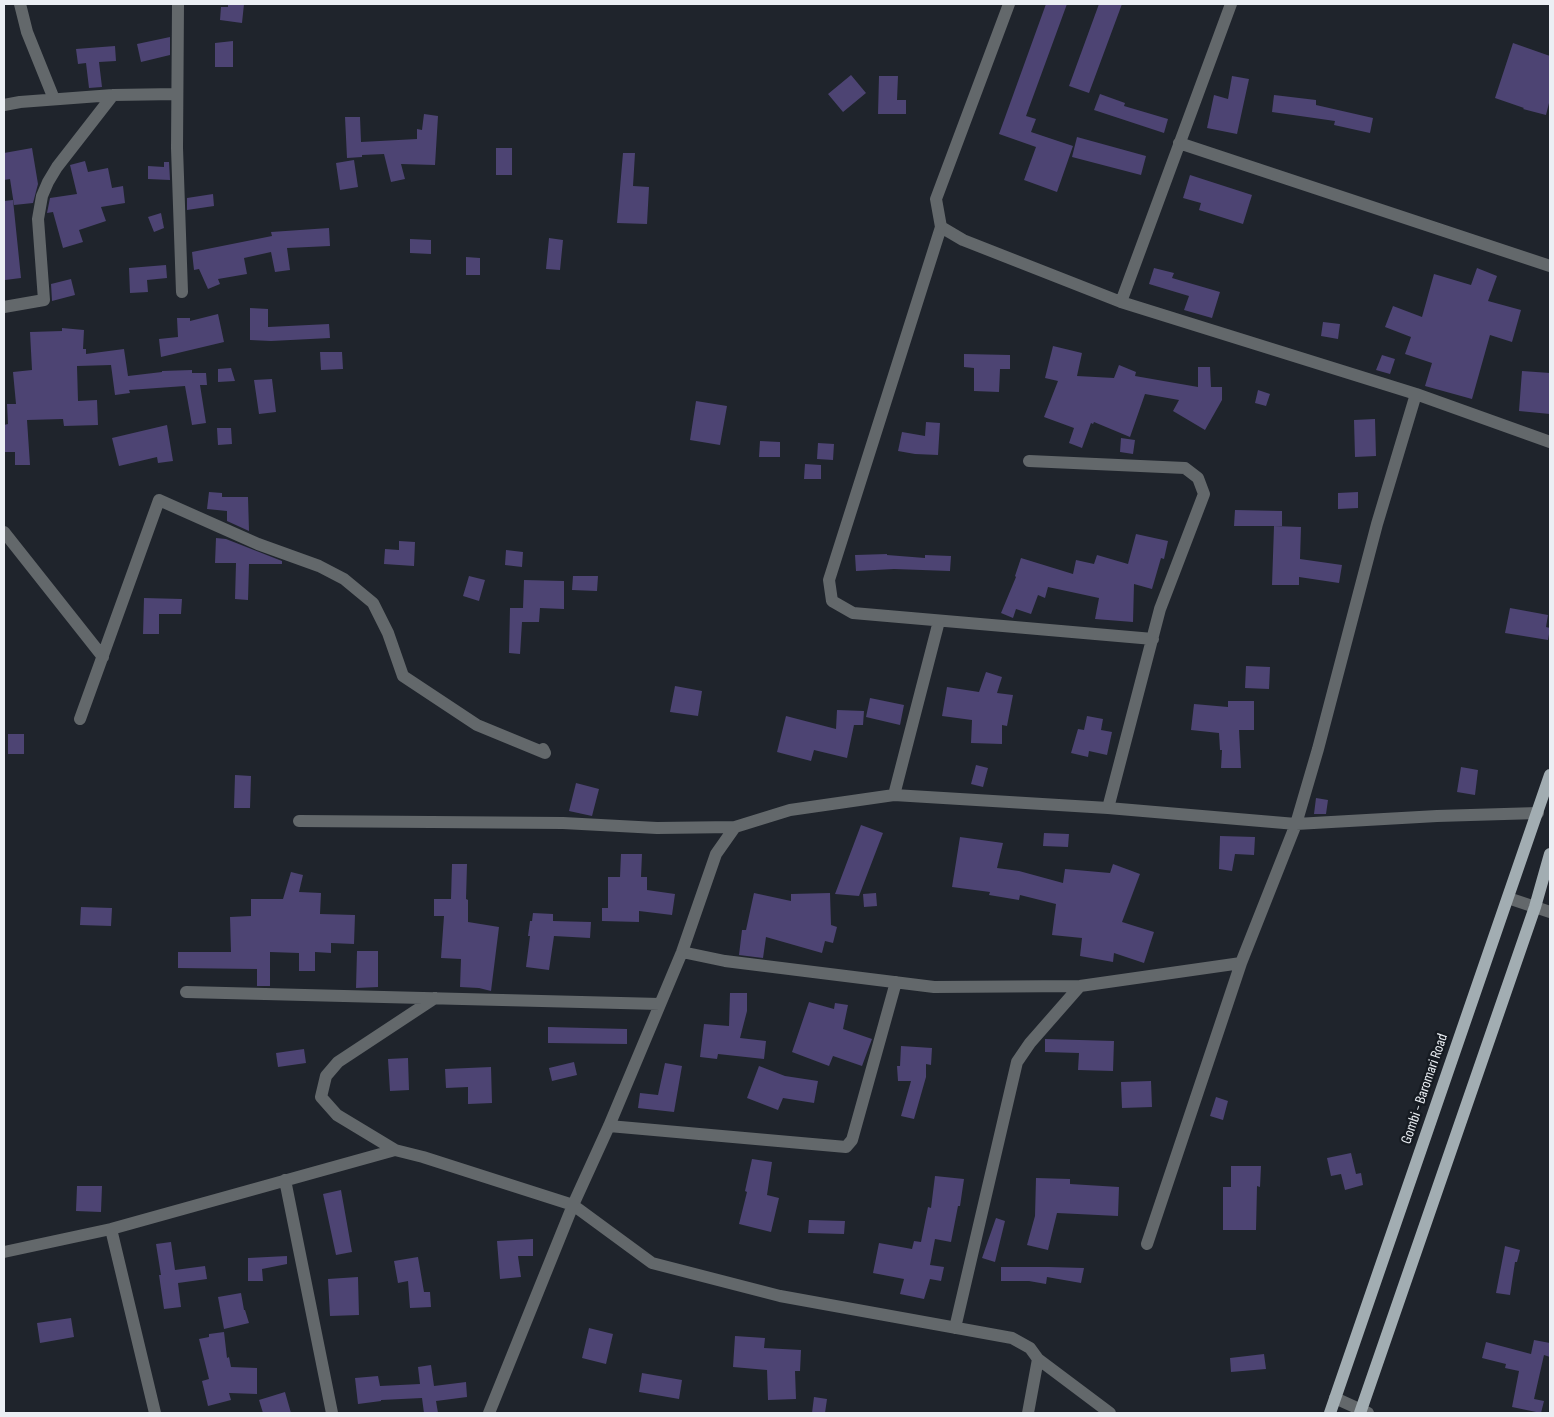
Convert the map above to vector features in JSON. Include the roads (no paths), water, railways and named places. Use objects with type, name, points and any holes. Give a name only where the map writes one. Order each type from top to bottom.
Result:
[{"type":"main road","name":"Gombi - Baromari Road","points":[[1330,1413],[1550,775]]},
{"type":"main road","points":[[1363,1412],[1535,907],[1550,854]]},
{"type":"street","points":[[20,4],[28,32],[54,99]]},
{"type":"street","points":[[178,4],[177,94],[182,292]]},
{"type":"street","points":[[1009,4],[936,199],[941,227],[829,580],[832,601],[853,613],[1153,639]]},
{"type":"street","points":[[1122,302],[1231,4]]},
{"type":"street","points":[[4,105],[113,95],[177,94]]},
{"type":"street","points":[[4,307],[44,300],[38,219],[42,196],[57,167],[113,95]]},
{"type":"street","points":[[1179,142],[1550,266]]},
{"type":"street","points":[[941,227],[963,240],[1122,302],[1416,394],[1550,442]]},
{"type":"street","points":[[1147,1244],[1241,963],[1296,824],[1318,749],[1377,524],[1416,394]]},
{"type":"street","points":[[1029,462],[1185,468],[1198,478],[1204,494],[1160,609],[1108,808]]},
{"type":"street","points":[[80,720],[159,500],[258,544],[319,566],[344,579],[373,603],[388,633],[403,676],[477,725],[545,753],[543,749]]},
{"type":"street","points":[[4,532],[103,657]]},
{"type":"street","points":[[894,795],[939,620]]},
{"type":"street","points":[[299,821],[563,823],[657,828],[735,828],[790,810],[894,795],[1108,808],[1296,824],[1437,816],[1538,813]]},
{"type":"street","points":[[489,1413],[573,1206],[609,1126],[682,952],[716,854],[735,828]]},
{"type":"street","points":[[1508,898],[1550,912]]},
{"type":"street","points":[[682,952],[725,961],[934,987],[1080,986],[1241,963]]},
{"type":"street","points":[[609,1126],[846,1147],[852,1140],[896,982]]},
{"type":"street","points":[[955,1328],[1017,1062],[1030,1043],[1080,986]]},
{"type":"street","points":[[186,992],[660,1004]]},
{"type":"street","points":[[435,998],[338,1062],[326,1076],[321,1097],[337,1115],[395,1150],[423,1156],[573,1206],[652,1263],[780,1296],[1012,1338],[1030,1348],[1038,1359],[1110,1413]]},
{"type":"street","points":[[4,1252],[111,1229],[395,1150]]},
{"type":"street","points":[[285,1180],[332,1413]]},
{"type":"street","points":[[111,1229],[155,1413]]},
{"type":"street","points":[[1028,1413],[1038,1359]]},
{"type":"street","points":[[1335,1398],[1363,1412]]}]
